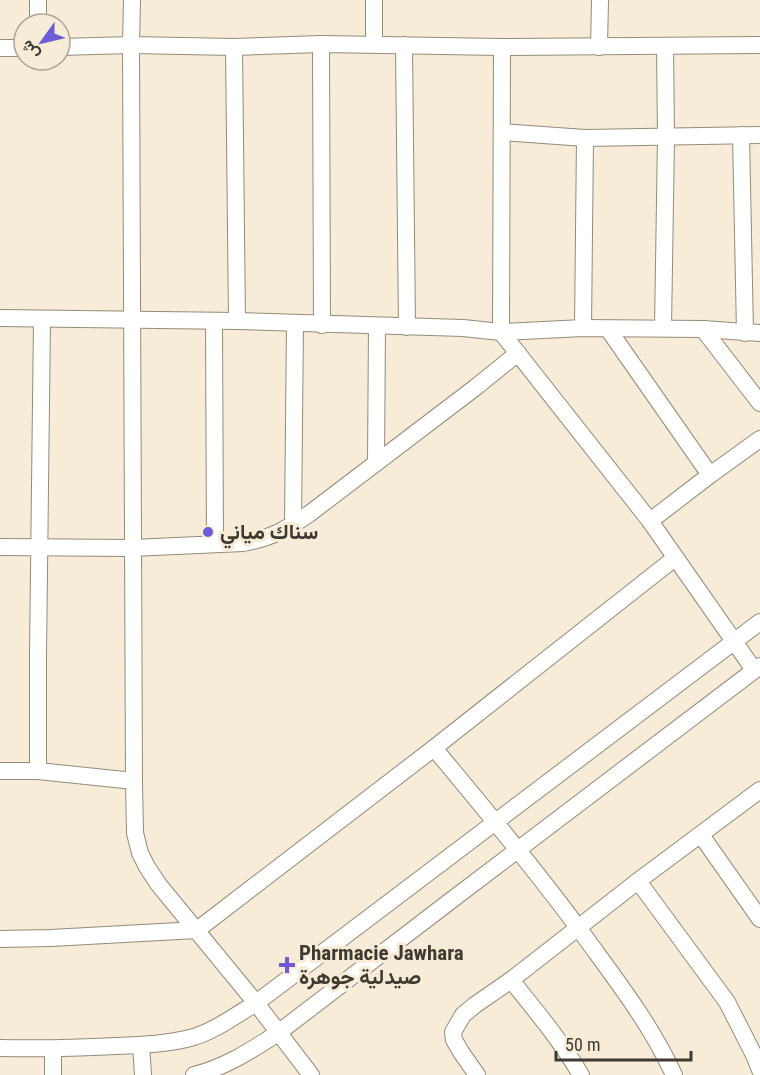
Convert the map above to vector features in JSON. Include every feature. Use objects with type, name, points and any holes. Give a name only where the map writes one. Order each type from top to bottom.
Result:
[{"type":"street","points":[[132,0],[131,320],[135,833],[140,853],[159,885],[256,1003],[311,1075]]},
{"type":"street","points":[[374,0],[374,44]]},
{"type":"street","points":[[600,0],[600,47]]},
{"type":"street","points":[[72,47],[234,47],[321,44],[502,47],[760,45]]},
{"type":"street","points":[[321,44],[322,325]]},
{"type":"street","points":[[404,45],[407,327]]},
{"type":"street","points":[[663,328],[665,46]]},
{"type":"street","points":[[234,47],[237,321]]},
{"type":"street","points":[[194,1075],[215,1068],[252,1050],[278,1033],[757,668],[734,642],[650,521],[501,332],[502,47]]},
{"type":"street","points":[[502,132],[585,138],[760,135]]},
{"type":"street","points":[[0,318],[237,321],[463,328],[501,332],[582,328],[663,328],[753,333],[741,135]]},
{"type":"street","points":[[582,328],[585,138]]},
{"type":"street","points":[[38,771],[42,319]]},
{"type":"street","points":[[214,321],[215,543]]},
{"type":"street","points":[[293,525],[295,324]]},
{"type":"street","points":[[376,463],[377,326]]},
{"type":"street","points":[[608,329],[710,475]]},
{"type":"street","points":[[703,329],[760,403]]},
{"type":"street","points":[[0,547],[132,548],[243,543],[272,536],[293,525],[518,353]]},
{"type":"street","points":[[650,521],[760,439]]},
{"type":"street","points":[[0,939],[197,930],[434,748],[675,558]]},
{"type":"street","points":[[0,1048],[53,1049],[141,1045],[170,1042],[207,1032],[256,1003],[760,622]]},
{"type":"street","points":[[434,748],[518,850],[633,1002],[674,1075]]},
{"type":"street","points":[[0,771],[38,771],[134,782]]},
{"type":"street","points":[[477,1075],[454,1040],[453,1032],[463,1015],[760,790]]},
{"type":"street","points":[[701,835],[760,919]]},
{"type":"street","points":[[638,881],[727,1002],[760,1070]]},
{"type":"street","points":[[511,980],[546,1024],[581,1075]]},
{"type":"street","points":[[141,1045],[143,1075]]},
{"type":"street","points":[[53,1049],[53,1075]]},
{"type":"place","name":"سناك مياني","points":[[208,532]]},
{"type":"place","name":"Pharmacie Jawhara صيدلية جوهرة","points":[[287,965]]}]
